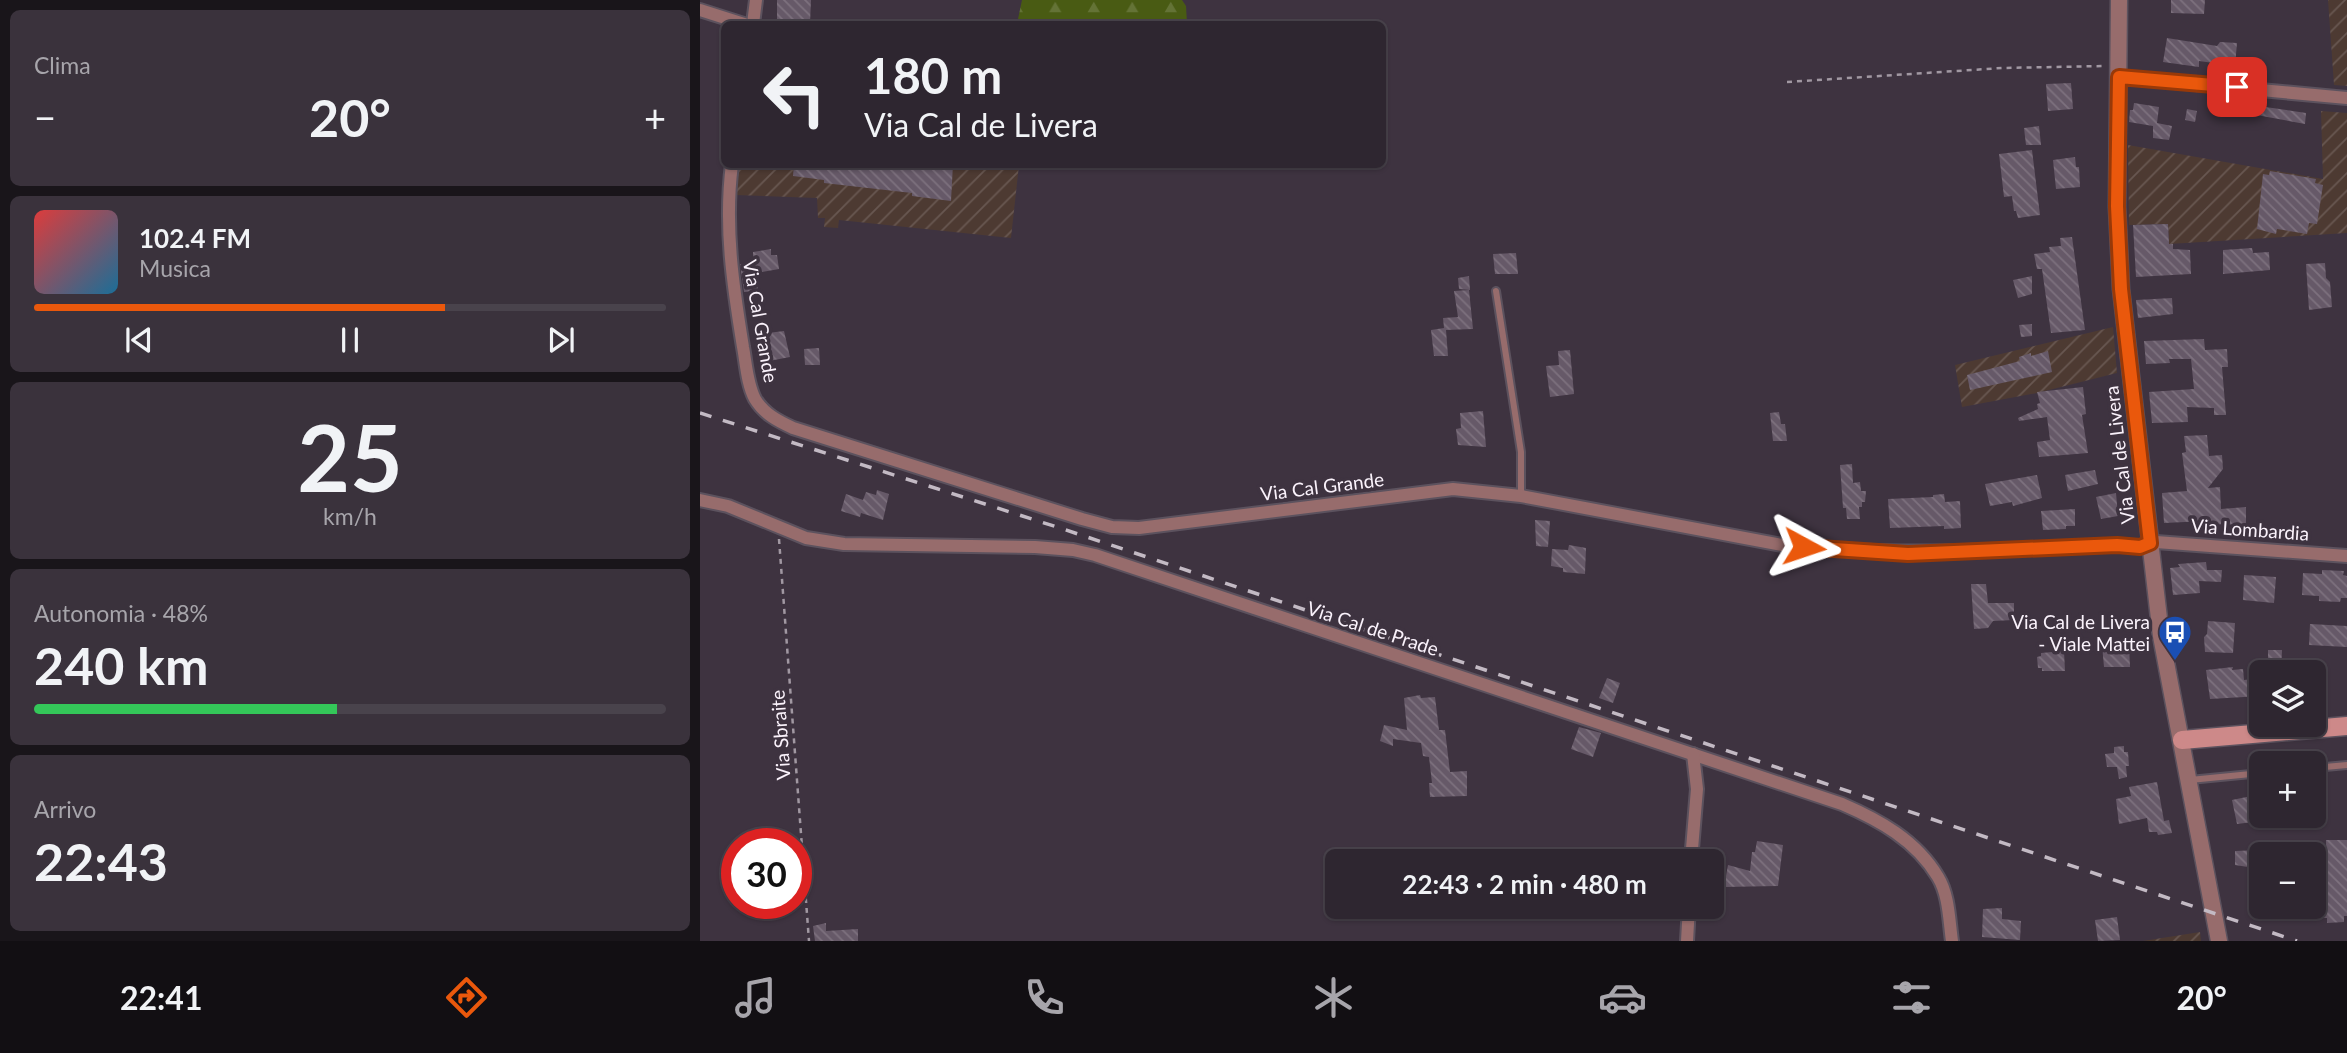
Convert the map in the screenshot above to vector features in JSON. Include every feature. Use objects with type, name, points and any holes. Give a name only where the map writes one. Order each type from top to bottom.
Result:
[{"type":"main road","points":[[2182,740],[2347,726]]},
{"type":"street","points":[[753,21],[756,0]]},
{"type":"street","name":"Via Cal de Livera","points":[[2119,0],[2114,71],[2121,289],[2161,636],[2219,941]]},
{"type":"street","points":[[700,10],[735,21]]},
{"type":"street","points":[[2114,71],[2347,98]]},
{"type":"street","name":"Via Cal Grande","points":[[732,168],[730,260],[748,375],[760,406],[772,417],[793,428],[1112,527],[1139,528],[1453,489],[1521,496],[1782,545],[1826,550],[1908,554],[2117,545],[2140,547],[2150,543]]},
{"type":"street","name":"Via Cal de Prade","points":[[700,500],[729,506],[807,538],[844,544],[1035,547],[1095,555],[1842,804],[1877,819],[1918,851],[1938,878],[1948,905],[1952,941]]},
{"type":"street","name":"Via Lombardia","points":[[2150,543],[2347,556]]},
{"type":"street","points":[[1692,849],[1697,789],[1693,754]]},
{"type":"street","points":[[1687,941],[1688,919]]},
{"type":"lane","points":[[1496,291],[1521,452],[1521,496]]},
{"type":"lane","points":[[2326,767],[2347,765]]},
{"type":"lane","points":[[2189,780],[2249,774]]},
{"type":"path","points":[[1787,82],[2003,68],[2114,71]]},
{"type":"path","name":"Via Sbraite","points":[[778,526],[809,941]]},
{"type":"shaded area","points":[[2328,0],[2347,0],[2347,86],[2334,85]]},
{"type":"shaded area","points":[[2321,111],[2347,113],[2347,233],[2169,244],[2168,224],[2129,225],[2128,145],[2323,179]]},
{"type":"shaded area","points":[[739,168],[1019,168],[1011,238],[839,220],[838,228],[824,227],[825,218],[818,218],[817,198],[735,195]]},
{"type":"shaded area","points":[[2113,327],[2117,373],[2037,393],[1962,407],[1955,365]]},
{"type":"shaded area","points":[[2200,932],[2201,941],[2143,941]]},
{"type":"green space","points":[[1022,0],[1182,0],[1186,6],[1187,21],[1018,21]]},
{"type":"building","points":[[777,0],[811,0],[810,21],[777,19]]},
{"type":"building","points":[[2171,0],[2205,0],[2204,14],[2171,13]]},
{"type":"building","points":[[2167,38],[2217,46],[2220,42],[2237,43],[2235,66],[2199,61],[2199,67],[2163,62]]},
{"type":"building","points":[[2071,83],[2073,109],[2048,111],[2046,84]]},
{"type":"building","points":[[2134,103],[2159,107],[2157,123],[2172,126],[2169,140],[2153,138],[2153,126],[2129,122]]},
{"type":"building","points":[[2252,105],[2306,113],[2305,124],[2251,114]]},
{"type":"building","points":[[2187,109],[2197,111],[2195,122],[2185,120]]},
{"type":"building","points":[[2039,126],[2041,145],[2026,145],[2024,128]]},
{"type":"building","points":[[2032,150],[2040,215],[2018,218],[2012,196],[2004,197],[1999,154]]},
{"type":"building","points":[[2075,157],[2076,167],[2079,167],[2080,187],[2056,189],[2053,160]]},
{"type":"building","points":[[794,168],[953,168],[951,201],[793,176]]},
{"type":"building","points":[[2270,171],[2316,179],[2315,183],[2323,185],[2317,224],[2309,223],[2307,234],[2277,229],[2276,234],[2257,229],[2263,174],[2269,175]]},
{"type":"building","points":[[2168,224],[2169,244],[2173,244],[2173,249],[2190,250],[2191,274],[2136,277],[2133,225]]},
{"type":"building","points":[[2072,237],[2085,330],[2051,333],[2042,269],[2037,269],[2034,254],[2050,252],[2049,247],[2061,246],[2060,238]]},
{"type":"building","points":[[2252,248],[2253,253],[2269,252],[2270,270],[2223,274],[2223,250]]},
{"type":"building","points":[[771,249],[771,255],[777,255],[779,269],[756,273],[758,291],[744,292],[740,264],[753,263],[753,252]]},
{"type":"building","points":[[1516,253],[1518,274],[1495,274],[1493,254]]},
{"type":"building","points":[[2325,263],[2332,307],[2309,310],[2306,264]]},
{"type":"building","points":[[1469,276],[1470,290],[1459,289],[1458,278]]},
{"type":"building","points":[[2032,276],[2032,294],[2018,298],[2013,280]]},
{"type":"building","points":[[1469,290],[1473,329],[1446,330],[1448,356],[1434,356],[1431,330],[1444,328],[1443,318],[1458,317],[1454,291]]},
{"type":"building","points":[[2172,298],[2173,314],[2138,318],[2136,300]]},
{"type":"building","points":[[2032,324],[2032,336],[2021,337],[2019,325]]},
{"type":"building","points":[[784,331],[790,357],[769,361],[761,339],[769,338],[768,333]]},
{"type":"building","points":[[2204,339],[2205,350],[2227,349],[2228,367],[2222,367],[2226,415],[2214,415],[2214,408],[2187,407],[2188,422],[2152,423],[2149,392],[2194,389],[2191,359],[2169,359],[2170,363],[2146,364],[2144,341]]},
{"type":"building","points":[[819,348],[820,365],[805,365],[804,349]]},
{"type":"building","points":[[1570,350],[1574,394],[1550,397],[1546,366],[1559,365],[1558,351]]},
{"type":"building","points":[[2048,351],[2052,372],[1970,390],[1967,375],[2020,361],[2019,357],[2031,353],[2031,356]]},
{"type":"building","points":[[2083,387],[2086,414],[2082,415],[2088,453],[2039,457],[2037,442],[2050,440],[2047,417],[2019,421],[2018,418],[2038,409],[2037,404],[2040,403],[2037,392]]},
{"type":"building","points":[[1483,411],[1486,447],[1458,445],[1456,429],[1461,428],[1460,413]]},
{"type":"building","points":[[1779,412],[1781,424],[1785,424],[1787,441],[1773,441],[1770,413]]},
{"type":"building","points":[[2207,435],[2209,456],[2222,455],[2223,469],[2208,488],[2220,487],[2221,509],[2246,507],[2246,525],[2206,524],[2206,521],[2164,523],[2162,493],[2187,491],[2182,453],[2186,452],[2184,436]]},
{"type":"building","points":[[1852,464],[1853,483],[1860,482],[1861,491],[1866,491],[1865,502],[1859,507],[1860,519],[1847,519],[1846,508],[1843,508],[1840,465]]},
{"type":"building","points":[[2095,470],[2098,484],[2068,491],[2065,475]]},
{"type":"building","points":[[2037,475],[2042,498],[2013,506],[2012,502],[1990,506],[1985,484]]},
{"type":"building","points":[[877,490],[889,494],[883,520],[861,513],[860,517],[841,511],[846,494],[863,500],[866,492],[876,495]]},
{"type":"building","points":[[2116,493],[2118,516],[2101,519],[2096,497]]},
{"type":"building","points":[[1944,494],[1945,502],[1960,501],[1961,528],[1890,528],[1888,499]]},
{"type":"building","points":[[2075,509],[2075,526],[2043,530],[2041,511]]},
{"type":"building","points":[[1535,520],[1550,521],[1548,547],[1536,546]]},
{"type":"building","points":[[1569,545],[1586,548],[1585,574],[1563,572],[1563,568],[1551,566],[1552,549],[1568,550]]},
{"type":"building","points":[[2206,562],[2207,570],[2222,570],[2221,582],[2199,581],[2200,593],[2173,595],[2170,568],[2180,567],[2178,564]]},
{"type":"building","points":[[2322,570],[2344,571],[2343,575],[2347,576],[2347,598],[2341,598],[2340,602],[2319,601],[2319,596],[2302,595],[2303,573],[2322,574]]},
{"type":"building","points":[[2244,575],[2276,577],[2274,603],[2243,600]]},
{"type":"building","points":[[1971,584],[1986,584],[1988,603],[2014,603],[2014,620],[1993,621],[1988,628],[1974,629]]},
{"type":"building","points":[[2208,621],[2235,623],[2233,653],[2205,652],[2204,637],[2207,634]]},
{"type":"building","points":[[2310,624],[2347,626],[2347,647],[2309,645]]},
{"type":"building","points":[[2129,644],[2130,667],[2104,667],[2102,645]]},
{"type":"building","points":[[2268,650],[2282,650],[2282,660],[2268,660]]},
{"type":"building","points":[[2064,651],[2065,671],[2042,671],[2042,668],[2038,668],[2037,657],[2041,656],[2041,653]]},
{"type":"building","points":[[2233,667],[2232,670],[2243,669],[2244,680],[2249,679],[2249,697],[2210,699],[2206,670]]},
{"type":"building","points":[[1607,678],[1620,683],[1613,703],[1599,698]]},
{"type":"building","points":[[1420,695],[1421,698],[1435,697],[1439,730],[1445,730],[1450,772],[1467,771],[1467,796],[1430,797],[1429,783],[1432,783],[1429,757],[1423,756],[1421,743],[1393,739],[1393,746],[1380,741],[1384,725],[1407,730],[1404,698]]},
{"type":"building","points":[[1579,727],[1601,733],[1593,757],[1571,749]]},
{"type":"building","points":[[2124,746],[2124,752],[2128,752],[2129,766],[2126,766],[2127,777],[2119,779],[2117,767],[2107,767],[2105,754],[2114,753],[2114,747]]},
{"type":"building","points":[[2157,782],[2164,821],[2169,820],[2172,833],[2158,835],[2157,832],[2149,832],[2147,818],[2119,824],[2116,799],[2131,796],[2129,787]]},
{"type":"building","points":[[2249,796],[2249,822],[2237,824],[2232,800]]},
{"type":"building","points":[[2326,840],[2347,840],[2347,916],[2344,916],[2344,922],[2327,923]]},
{"type":"building","points":[[1757,841],[1783,845],[1778,886],[1724,887],[1728,865],[1750,871],[1752,852],[1755,852]]},
{"type":"building","points":[[2249,850],[2249,867],[2235,865],[2235,851]]},
{"type":"building","points":[[2002,908],[2002,919],[2021,921],[2020,940],[1982,937],[1983,909]]},
{"type":"building","points":[[2117,917],[2120,940],[2098,941],[2095,920]]},
{"type":"building","points":[[826,923],[826,931],[858,929],[858,941],[815,941],[813,926]]},
{"type":"railway","points":[[700,413],[1060,528],[2297,941]]},
{"type":"place","name":"Via Cal de Livera - Viale Mattei","points":[[2175,662]]},
{"type":"route","points":[[1804,547],[1908,554],[2117,545],[2140,547],[2150,543],[2121,289],[2117,206],[2119,77],[2237,87]]}]
